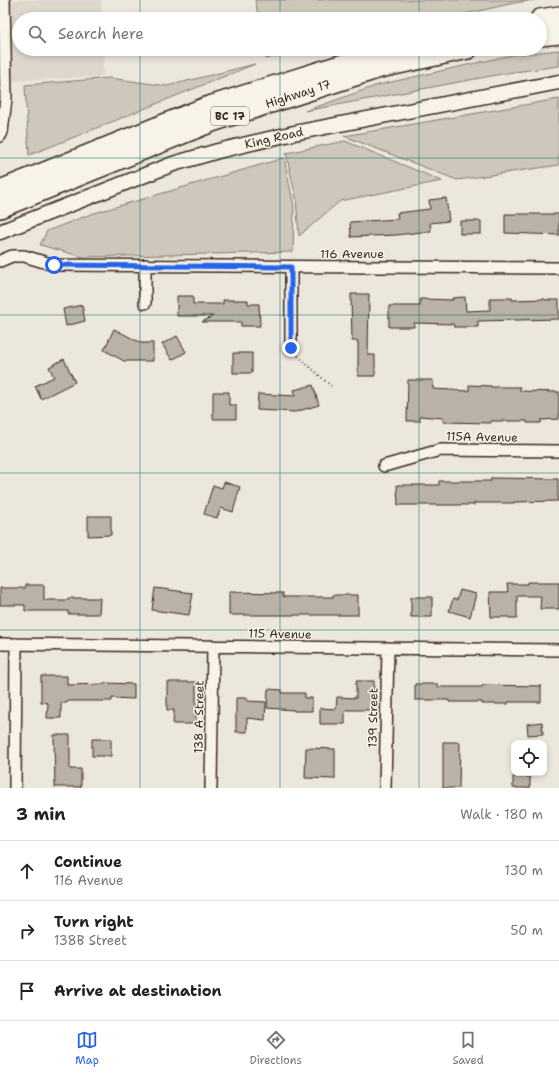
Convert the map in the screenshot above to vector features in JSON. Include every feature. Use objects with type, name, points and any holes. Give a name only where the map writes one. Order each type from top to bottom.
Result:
[{"type":"highway","points":[[547,18],[559,16]]},
{"type":"highway","points":[[547,35],[559,34]]},
{"type":"highway","name":"Highway 17","points":[[0,190],[206,107],[368,56]]},
{"type":"highway","name":"Highway 17","points":[[0,208],[212,122],[380,68],[436,56]]},
{"type":"street","points":[[0,136],[2,132],[6,99],[4,0]]},
{"type":"street","name":"King Road","points":[[0,232],[173,164],[218,151],[294,133],[559,82]]},
{"type":"street","name":"116 Avenue","points":[[0,261],[12,256],[24,256],[54,265],[559,268]]},
{"type":"street","points":[[145,265],[145,303]]},
{"type":"street","points":[[291,267],[291,348]]},
{"type":"street","name":"115A Avenue","points":[[384,466],[440,450],[559,451]]},
{"type":"street","name":"115 Avenue","points":[[0,644],[559,650]]},
{"type":"street","points":[[15,788],[16,644]]},
{"type":"street","name":"138 A Street","points":[[211,788],[213,646]]},
{"type":"street","name":"139 Street","points":[[385,788],[388,648]]},
{"type":"path","points":[[291,348],[305,364],[331,386]]},
{"type":"shaded area","points":[[0,0],[101,0],[102,12],[12,12],[12,56],[103,56],[103,76],[0,82]]},
{"type":"shaded area","points":[[255,0],[535,0],[474,12],[258,12]]},
{"type":"shaded area","points":[[559,50],[559,66],[507,73],[305,111],[378,85],[508,56],[547,56],[547,51]]},
{"type":"shaded area","points":[[265,56],[280,56],[266,59]]},
{"type":"shaded area","points":[[255,64],[29,155],[25,85],[110,78],[167,86]]},
{"type":"shaded area","points":[[559,99],[559,165],[457,180],[344,136]]},
{"type":"shaded area","points":[[345,141],[442,181],[340,201],[299,236],[296,198],[286,153]]},
{"type":"shaded area","points":[[284,158],[294,207],[293,252],[83,257],[40,245],[47,231],[91,214]]},
{"type":"building","points":[[446,198],[449,221],[430,223],[431,231],[396,235],[351,237],[350,222],[398,219],[397,213],[430,209],[429,200]]},
{"type":"building","points":[[505,214],[559,214],[559,235],[505,233]]},
{"type":"building","points":[[460,221],[481,221],[481,234],[460,234]]},
{"type":"building","points":[[351,294],[369,294],[368,355],[375,355],[375,376],[358,376],[358,341],[352,341]]},
{"type":"building","points":[[177,296],[193,296],[193,304],[223,304],[223,300],[248,300],[248,304],[259,304],[260,326],[241,326],[241,322],[202,322],[213,316],[177,316]]},
{"type":"building","points":[[465,297],[466,311],[490,310],[490,298],[512,298],[512,300],[559,300],[559,319],[478,321],[478,327],[454,327],[453,324],[414,323],[414,327],[389,327],[389,306],[420,306],[420,299],[453,300],[452,298]]},
{"type":"building","points":[[82,305],[85,321],[66,326],[63,309]]},
{"type":"building","points":[[114,329],[141,343],[153,343],[153,361],[124,361],[104,350]]},
{"type":"building","points":[[177,336],[186,352],[172,360],[162,344]]},
{"type":"building","points":[[233,353],[252,353],[252,373],[233,373]]},
{"type":"building","points":[[64,359],[75,382],[41,399],[35,386],[54,377],[49,367]]},
{"type":"building","points":[[408,380],[433,380],[433,389],[469,391],[469,385],[520,387],[520,391],[559,392],[559,419],[541,420],[541,423],[527,423],[527,421],[491,421],[491,423],[443,422],[443,418],[420,416],[420,421],[407,421]]},
{"type":"building","points":[[313,385],[319,405],[295,412],[257,410],[258,394],[295,396],[294,390]]},
{"type":"building","points":[[213,392],[229,392],[229,405],[236,405],[236,419],[213,419]]},
{"type":"building","points":[[491,478],[558,479],[558,501],[474,503],[474,505],[398,505],[397,485],[439,485],[439,481],[491,481]]},
{"type":"building","points":[[224,482],[240,487],[233,512],[221,508],[217,518],[204,514],[213,485],[222,488]]},
{"type":"building","points":[[88,516],[111,516],[111,535],[88,536]]},
{"type":"building","points":[[528,582],[559,582],[559,609],[540,609],[541,596],[517,596],[517,618],[491,617],[490,592],[508,592],[507,584],[528,584]]},
{"type":"building","points":[[25,585],[44,585],[44,600],[100,598],[99,614],[68,614],[68,611],[25,611],[25,605],[0,605],[0,588],[25,588]]},
{"type":"building","points":[[155,588],[193,593],[189,615],[152,610]]},
{"type":"building","points":[[460,590],[476,594],[470,617],[449,611],[453,599],[457,600]]},
{"type":"building","points":[[229,592],[283,593],[283,597],[333,597],[333,595],[358,595],[358,615],[229,615]]},
{"type":"building","points":[[411,597],[432,597],[432,617],[411,617]]},
{"type":"building","points":[[41,676],[67,676],[67,685],[105,683],[134,684],[134,699],[112,698],[112,701],[67,701],[67,703],[61,703],[61,718],[47,718],[48,703],[41,702]]},
{"type":"building","points":[[356,681],[374,681],[374,710],[345,710],[345,724],[320,724],[320,708],[336,709],[337,697],[356,698]]},
{"type":"building","points":[[167,682],[196,682],[196,724],[173,724],[174,710],[167,710]]},
{"type":"building","points":[[415,684],[438,684],[438,687],[482,687],[483,685],[541,686],[541,702],[482,704],[482,702],[449,702],[449,700],[415,700]]},
{"type":"building","points":[[268,689],[282,690],[282,693],[305,693],[305,698],[312,698],[312,711],[267,708]]},
{"type":"building","points":[[236,698],[247,698],[247,701],[266,702],[265,720],[247,718],[247,732],[236,732]]},
{"type":"building","points":[[542,722],[543,734],[528,735],[527,724]]},
{"type":"building","points":[[54,735],[70,735],[70,769],[81,769],[81,787],[55,787]]},
{"type":"building","points":[[92,739],[111,739],[111,756],[92,756]]},
{"type":"building","points":[[443,742],[460,742],[459,788],[443,788]]},
{"type":"building","points":[[306,748],[335,749],[335,779],[305,778]]},
{"type":"building","points":[[513,777],[530,777],[530,788],[513,788]]},
{"type":"route","points":[[54,265],[291,267],[291,348]]}]
